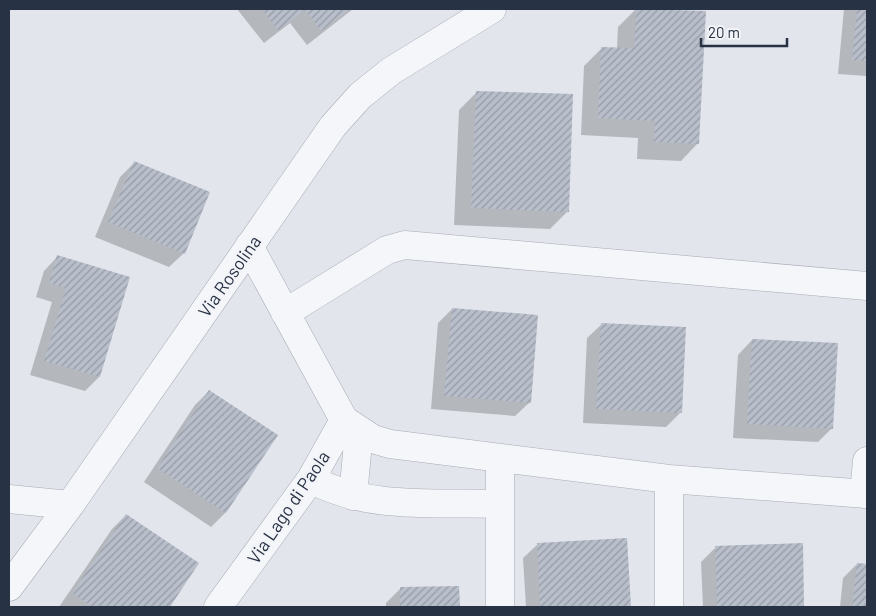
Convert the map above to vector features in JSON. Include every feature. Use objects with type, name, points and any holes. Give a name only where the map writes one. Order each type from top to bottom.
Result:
[{"type":"street","name":"Via Rosolina","points":[[9,587],[70,505],[323,139],[360,96],[405,62],[492,9]]},
{"type":"street","points":[[285,312],[387,250],[405,245],[867,286]]},
{"type":"street","points":[[249,246],[285,312],[352,426],[353,496]]},
{"type":"street","points":[[352,426],[390,444],[669,480],[866,494],[867,462]]},
{"type":"street","name":"Via Lago di Paola","points":[[218,607],[352,426]]},
{"type":"street","points":[[500,458],[500,607]]},
{"type":"street","points":[[311,479],[330,489],[353,496],[384,500],[500,504]]},
{"type":"street","points":[[669,480],[669,607]]},
{"type":"street","points":[[9,499],[70,505]]},
{"type":"building","points":[[262,9],[350,9],[321,31],[305,10],[278,30]]},
{"type":"building","points":[[636,9],[706,11],[699,144],[654,142],[655,121],[598,118],[601,47],[634,48]]},
{"type":"building","points":[[857,9],[867,9],[867,61],[852,60]]},
{"type":"building","points":[[476,91],[573,94],[569,212],[471,208]]},
{"type":"building","points":[[134,161],[210,192],[185,254],[108,222]]},
{"type":"building","points":[[57,255],[130,277],[100,377],[44,361],[66,288],[49,283]]},
{"type":"building","points":[[452,308],[538,315],[531,403],[444,396]]},
{"type":"building","points":[[601,323],[686,327],[682,413],[596,409]]},
{"type":"building","points":[[752,339],[838,343],[833,429],[747,424]]},
{"type":"building","points":[[209,390],[278,435],[226,513],[157,468]]},
{"type":"building","points":[[126,514],[199,563],[170,607],[93,607],[72,593]]},
{"type":"building","points":[[627,538],[631,607],[540,607],[537,543]]},
{"type":"building","points":[[803,543],[804,607],[717,607],[715,546]]},
{"type":"building","points":[[857,563],[867,564],[867,607],[852,607]]},
{"type":"building","points":[[459,586],[460,607],[400,607],[400,587]]}]
